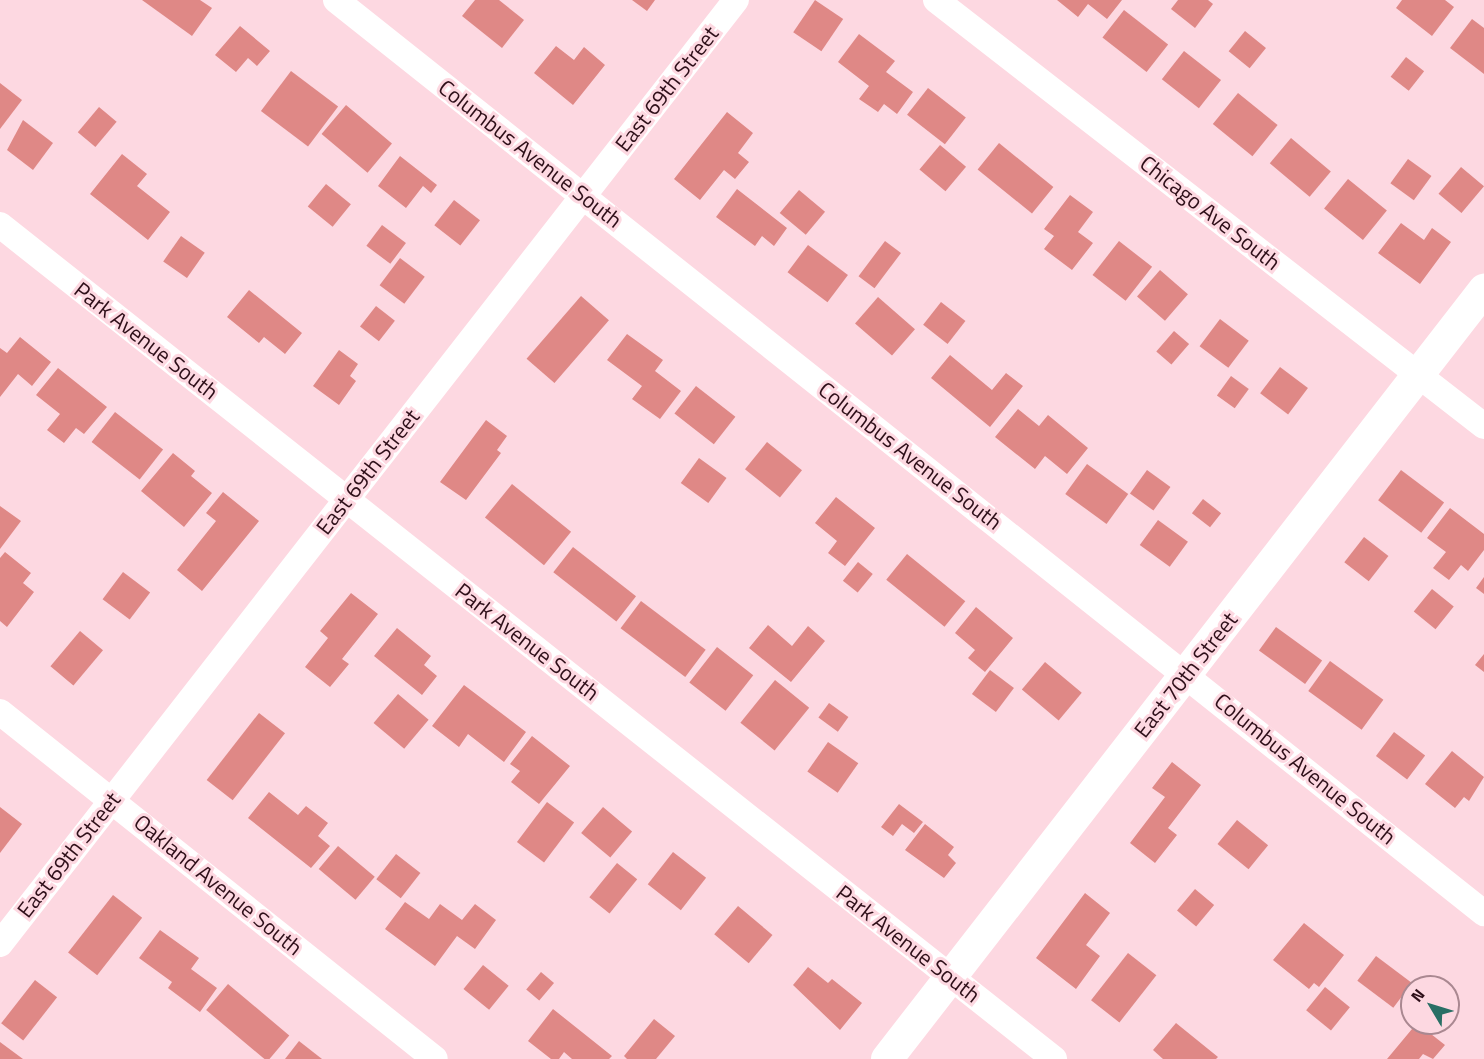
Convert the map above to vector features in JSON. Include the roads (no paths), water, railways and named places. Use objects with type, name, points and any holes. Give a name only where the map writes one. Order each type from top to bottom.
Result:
[{"type":"street","name":"Columbus Avenue South","points":[[336,0],[1484,913]]},
{"type":"street","name":"East 69th Street","points":[[0,944],[736,0]]},
{"type":"street","name":"Chicago Ave South","points":[[936,0],[1484,426]]},
{"type":"street","name":"Park Avenue South","points":[[0,225],[1054,1059]]},
{"type":"street","name":"East 70th Street","points":[[887,1059],[1484,290]]},
{"type":"street","name":"Oakland Avenue South","points":[[0,712],[435,1059]]}]
